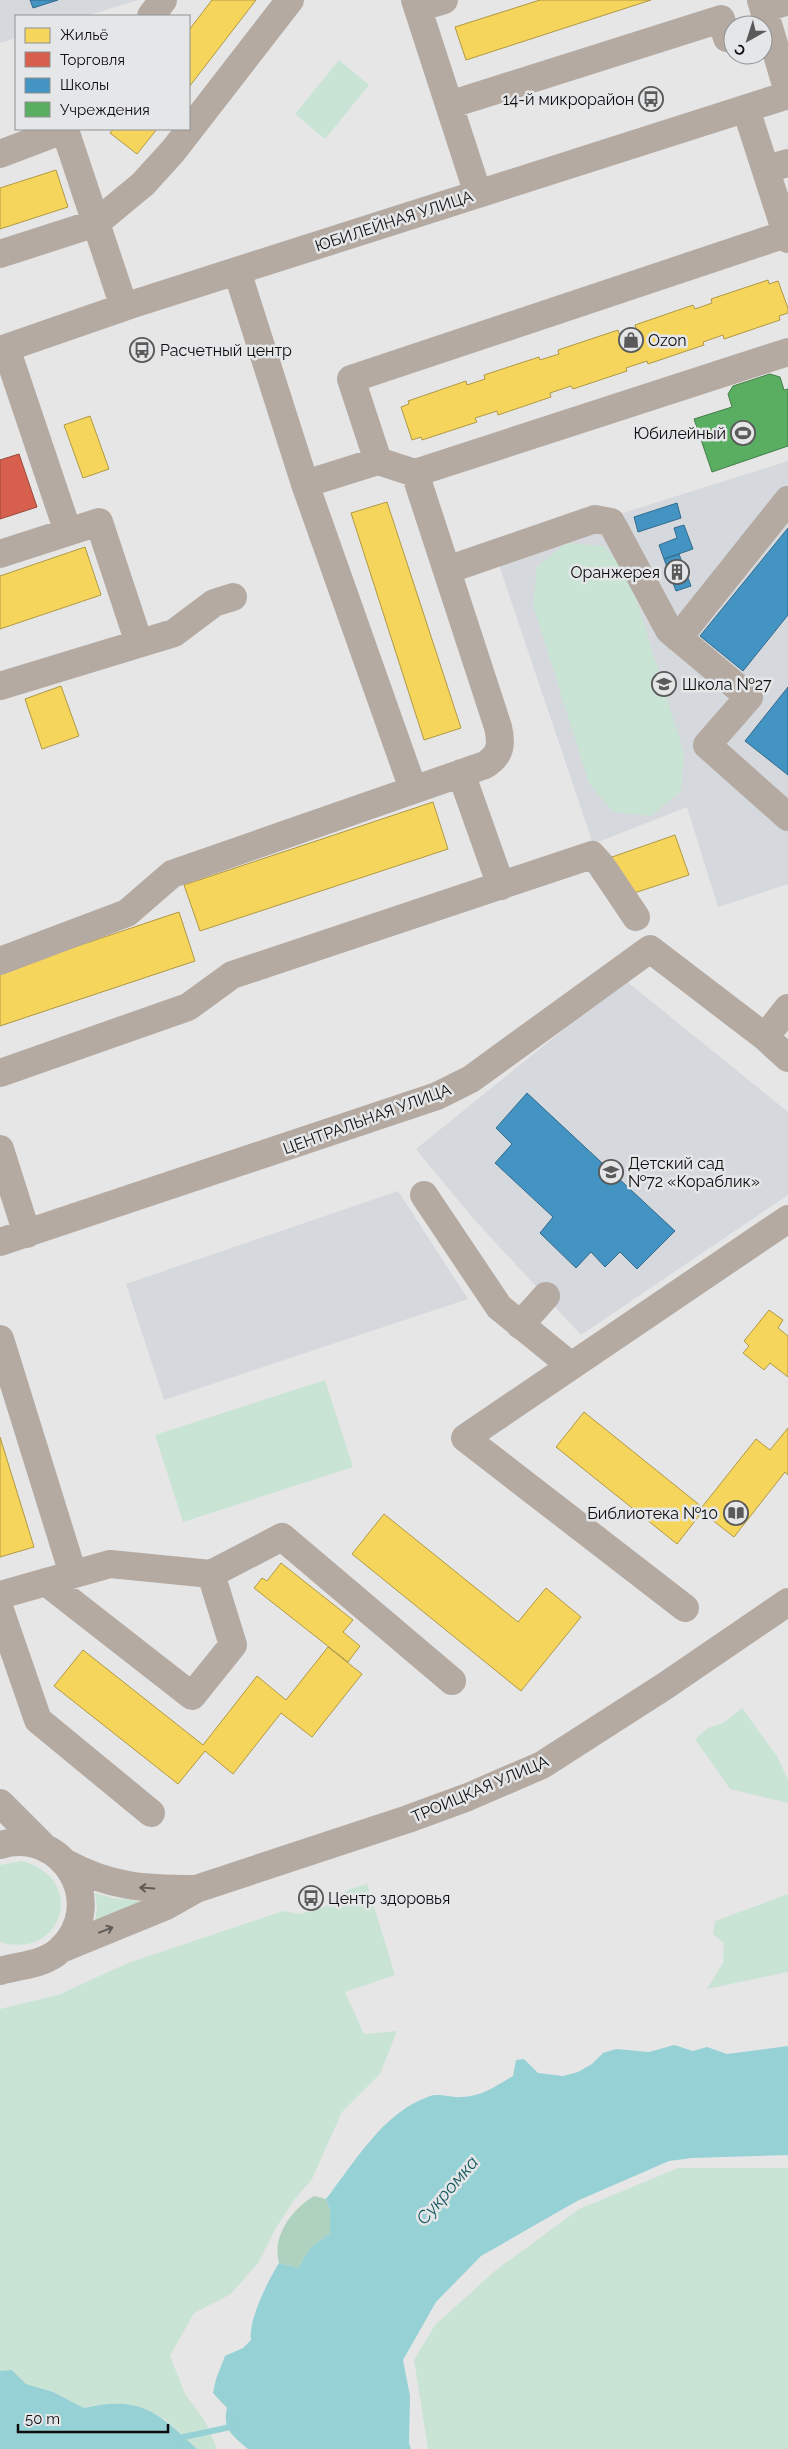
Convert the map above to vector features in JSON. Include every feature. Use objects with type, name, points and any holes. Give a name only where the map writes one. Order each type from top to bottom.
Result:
[{"type":"street","points":[[152,15],[163,0]]},
{"type":"street","points":[[190,129],[290,0]]},
{"type":"street","points":[[444,0],[416,4],[478,194]]},
{"type":"street","points":[[771,3],[788,94]]},
{"type":"street","points":[[449,105],[721,19],[723,25]]},
{"type":"street","name":"ЮБИЛЕЙНАЯ УЛИЦА","points":[[3,349],[124,307],[788,94]]},
{"type":"street","points":[[378,461],[351,378],[787,236],[777,166],[746,108]]},
{"type":"street","points":[[0,154],[62,130]]},
{"type":"street","points":[[65,130],[124,307]]},
{"type":"street","points":[[0,254],[96,223],[143,184],[189,130]]},
{"type":"street","points":[[238,271],[305,484],[413,789]]},
{"type":"street","points":[[3,349],[68,532]]},
{"type":"street","points":[[305,484],[378,461],[415,473],[788,352]]},
{"type":"street","points":[[0,962],[127,913],[172,874],[492,761],[500,750],[501,741],[415,473]]},
{"type":"street","points":[[678,638],[788,500]]},
{"type":"street","points":[[447,570],[595,519],[611,522],[669,630],[749,697],[707,745],[788,817]]},
{"type":"street","points":[[0,554],[98,522],[139,643]]},
{"type":"street","points":[[0,686],[174,633],[214,603],[233,597]]},
{"type":"street","points":[[461,773],[501,886]]},
{"type":"street","points":[[0,1073],[188,1007],[232,975],[592,856],[601,865],[636,917]]},
{"type":"street","name":"ЦЕНТРАЛЬНАЯ УЛИЦА","points":[[0,1242],[437,1096],[471,1079],[650,949],[765,1037],[788,1058]]},
{"type":"street","points":[[765,1037],[788,1008]]},
{"type":"street","points":[[0,1148],[27,1234]]},
{"type":"street","points":[[424,1195],[499,1307],[570,1365]]},
{"type":"street","points":[[685,1608],[465,1438],[788,1219]]},
{"type":"street","points":[[520,1324],[546,1296]]},
{"type":"street","points":[[0,1339],[73,1574]]},
{"type":"street","points":[[0,1596],[110,1564],[211,1574],[282,1537],[452,1681]]},
{"type":"street","points":[[46,1582],[192,1696],[233,1645],[211,1574]]},
{"type":"street","name":"ТРОИЦКАЯ УЛИЦА","points":[[5,1966],[43,1961],[61,1949],[166,1906],[196,1889],[422,1814],[542,1765],[665,1686],[788,1602]]},
{"type":"street","points":[[0,1610],[38,1720],[151,1813]]},
{"type":"street","name":"ТРОИЦКАЯ УЛИЦА","points":[[0,1803],[42,1845],[66,1863],[91,1876],[123,1886],[196,1889]]},
{"type":"street","points":[[0,1845],[27,1842],[42,1845]]},
{"type":"street","points":[[61,1949],[75,1927],[80,1914],[78,1888],[74,1875],[66,1863]]},
{"type":"shaded area","points":[[0,0],[138,0],[89,15],[15,15],[15,38],[0,43]]},
{"type":"shaded area","name":"Школа №27","points":[[788,461],[788,884],[718,907],[687,807],[593,844],[498,562],[626,523],[623,513]]},
{"type":"shaded area","name":"Детский сад №72 «Кораблик»","points":[[625,980],[788,1112],[788,1195],[581,1335],[471,1216],[416,1149]]},
{"type":"shaded area","points":[[398,1191],[468,1299],[164,1400],[126,1284]]},
{"type":"green space","points":[[339,60],[369,85],[325,139],[295,114]]},
{"type":"green space","points":[[566,543],[604,546],[629,576],[684,753],[681,791],[651,816],[613,812],[589,783],[533,605],[537,567]]},
{"type":"green space","points":[[325,1380],[353,1467],[183,1522],[155,1435]]},
{"type":"green space","points":[[742,1708],[777,1756],[788,1780],[788,1803],[730,1789],[695,1739],[708,1728],[723,1723]]},
{"type":"green space","points":[[22,1861],[43,1870],[55,1884],[61,1899],[59,1915],[52,1929],[39,1940],[22,1945],[0,1942],[0,1865]]},
{"type":"green space","points":[[367,1884],[395,1975],[345,1992],[364,2034],[397,2031],[380,2074],[342,2112],[312,2179],[294,2200],[276,2228],[258,2263],[231,2294],[194,2313],[170,2356],[185,2394],[205,2421],[217,2449],[197,2449],[165,2419],[98,2405],[84,2408],[53,2392],[26,2384],[12,2370],[0,2371],[0,2009],[58,1995],[128,1963],[283,1911],[300,1914],[324,1907],[347,1890]]},
{"type":"green space","points":[[95,1893],[113,1898],[147,1902],[95,1922],[97,1907]]},
{"type":"green space","points":[[788,1894],[788,1972],[707,1989],[723,1963],[724,1943],[713,1934],[715,1921]]},
{"type":"green space","points":[[678,2168],[788,2168],[788,2449],[428,2449],[414,2360],[435,2325],[496,2270],[579,2209]]},
{"type":"green space","points":[[314,2196],[326,2199],[330,2210],[330,2233],[310,2248],[298,2268],[279,2263],[278,2243],[285,2225],[298,2209]]},
{"type":"water","name":"Сукромка","points":[[674,2045],[693,2051],[707,2047],[727,2054],[788,2046],[788,2155],[692,2158],[669,2161],[577,2201],[481,2256],[436,2302],[403,2360],[410,2396],[409,2443],[411,2449],[248,2449],[233,2436],[227,2427],[227,2408],[213,2393],[225,2356],[243,2348],[251,2340],[256,2312],[279,2263],[298,2268],[310,2248],[330,2233],[330,2210],[326,2199],[359,2154],[384,2126],[413,2104],[430,2096],[468,2097],[488,2090],[513,2076],[516,2060],[524,2059],[538,2073],[563,2076],[578,2072],[592,2064],[603,2053],[616,2049],[649,2052]]},
{"type":"water","points":[[12,2370],[26,2384],[53,2392],[84,2408],[120,2404],[147,2410],[171,2425],[197,2449],[0,2449],[0,2371]]},
{"type":"building: Жильё","points":[[212,0],[256,0],[190,86],[190,29]]},
{"type":"building: Жильё","points":[[540,0],[651,0],[466,60],[455,27]]},
{"type":"building: Жильё","points":[[112,130],[156,130],[137,154],[110,133]]},
{"type":"building: Жильё","points":[[56,170],[68,207],[0,229],[0,188]]},
{"type":"building: Жильё","points":[[768,280],[769,284],[778,281],[788,308],[788,313],[779,316],[780,320],[724,339],[723,335],[703,342],[704,345],[648,364],[647,361],[626,368],[627,371],[573,389],[571,386],[550,393],[551,397],[498,415],[497,411],[475,418],[477,422],[422,440],[421,437],[412,440],[401,407],[409,404],[408,401],[466,381],[467,385],[485,379],[484,375],[539,357],[540,360],[559,354],[558,350],[618,330],[619,334],[636,328],[635,325],[693,305],[695,309],[712,303],[711,299]]},
{"type":"building: Жильё","points":[[90,416],[109,469],[83,478],[64,425]]},
{"type":"building: Жильё","points":[[387,502],[461,728],[424,740],[351,513]]},
{"type":"building: Жильё","points":[[85,547],[101,595],[0,629],[0,576]]},
{"type":"building: Жильё","points":[[61,686],[79,736],[42,749],[25,699]]},
{"type":"building: Жильё","points":[[433,802],[448,849],[200,931],[184,885]]},
{"type":"building: Жильё","points":[[675,835],[689,875],[625,896],[612,857]]},
{"type":"building: Жильё","points":[[179,912],[195,961],[0,1026],[0,972]]},
{"type":"building: Жильё","points":[[769,1310],[783,1320],[778,1328],[788,1336],[788,1377],[770,1363],[764,1370],[743,1353],[749,1346],[744,1341]]},
{"type":"building: Жильё","points":[[584,1412],[702,1507],[756,1439],[770,1450],[788,1428],[788,1475],[785,1472],[734,1537],[702,1512],[677,1544],[556,1447]]},
{"type":"building: Жильё","points":[[0,1437],[34,1547],[0,1557]]},
{"type":"building: Жильё","points":[[384,1514],[518,1622],[546,1588],[581,1617],[521,1691],[352,1554]]},
{"type":"building: Жильё","points":[[281,1563],[353,1620],[343,1632],[360,1646],[348,1662],[254,1588],[262,1578],[267,1581]]},
{"type":"building: Жильё","points":[[328,1647],[362,1674],[312,1737],[281,1713],[233,1774],[205,1751],[178,1784],[54,1686],[83,1650],[203,1745],[257,1676],[286,1700]]},
{"type":"building: Торговля","points":[[19,454],[37,507],[0,519],[0,460]]},
{"type":"building: Школы","points":[[30,0],[58,0],[33,8]]},
{"type":"building: Школы","points":[[677,503],[681,518],[638,532],[634,517]]},
{"type":"building: Школы","points":[[684,525],[693,549],[664,559],[659,545],[677,538],[674,528]]},
{"type":"building: Школы","points":[[788,528],[788,615],[743,671],[700,636]]},
{"type":"building: Школы","name":"Оранжерея","points":[[679,554],[691,586],[676,591],[664,559]]},
{"type":"building: Школы","points":[[788,687],[788,775],[745,741]]},
{"type":"building: Школы","points":[[527,1093],[675,1231],[637,1269],[620,1252],[605,1267],[591,1252],[576,1268],[540,1233],[553,1217],[495,1163],[512,1144],[496,1128]]},
{"type":"building: Учреждения","name":"Юбилейный","points":[[770,374],[780,377],[784,390],[788,389],[788,446],[712,472],[694,419],[732,407],[728,394],[733,386]]},
{"type":"waterway","points":[[179,2438],[235,2426]]},
{"type":"place","name":"14-й микрорайон","points":[[651,99]]},
{"type":"place","name":"Ozon","points":[[631,340]]},
{"type":"place","name":"Расчетный центр","points":[[142,350]]},
{"type":"place","name":"Юбилейный","points":[[743,433]]},
{"type":"place","name":"Оранжерея","points":[[677,572]]},
{"type":"place","name":"Школа №27","points":[[664,684]]},
{"type":"place","name":"Детский сад №72 «Кораблик»","points":[[611,1172]]},
{"type":"place","name":"Библиотека №10","points":[[736,1513]]},
{"type":"place","name":"Центр здоровья","points":[[311,1898]]}]
